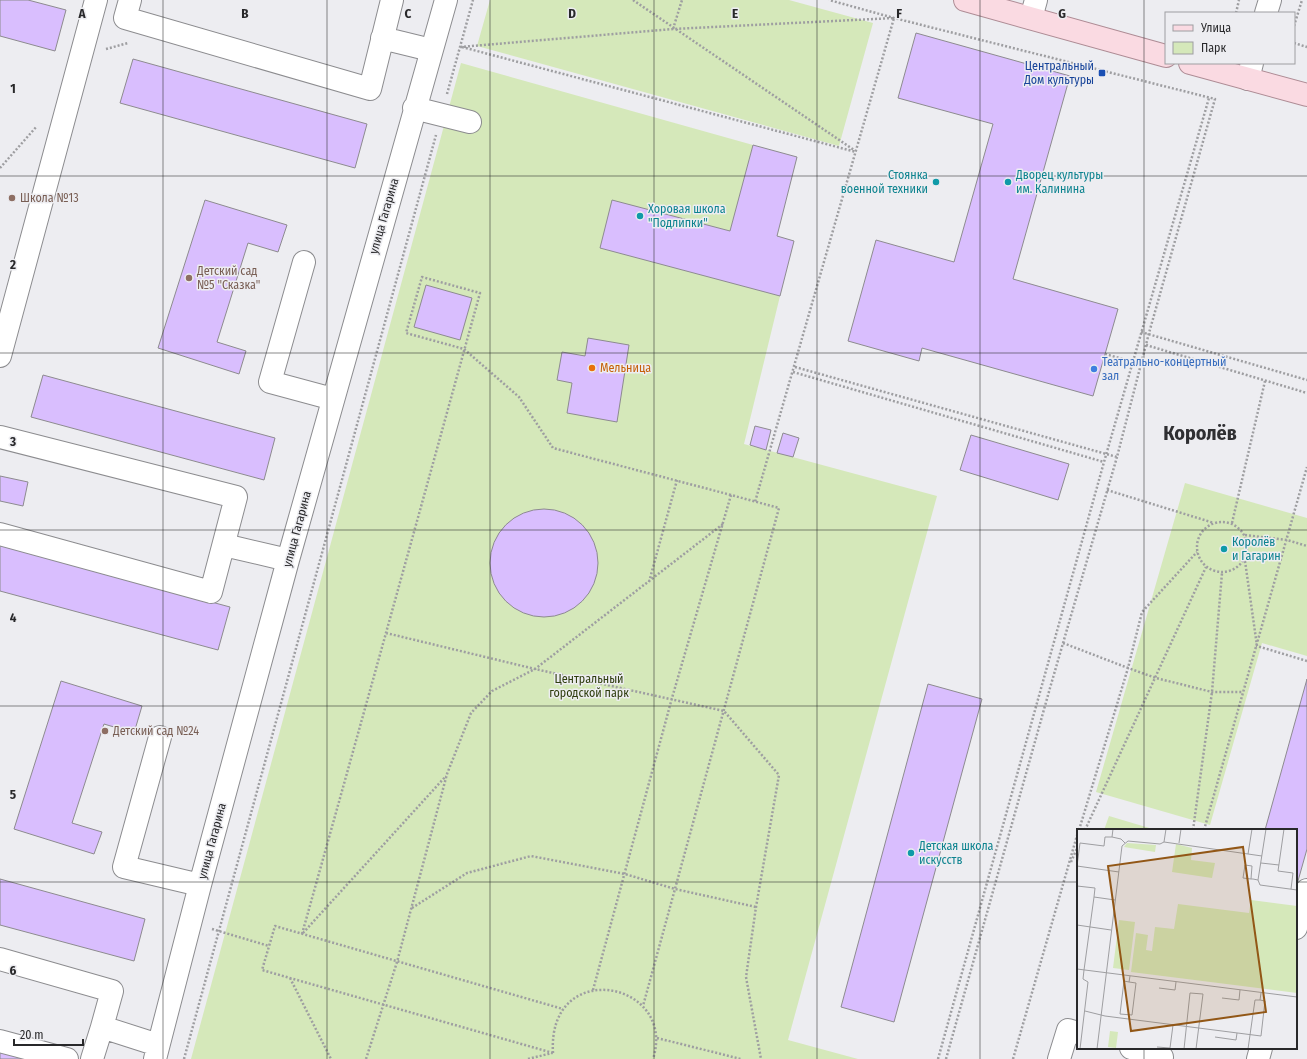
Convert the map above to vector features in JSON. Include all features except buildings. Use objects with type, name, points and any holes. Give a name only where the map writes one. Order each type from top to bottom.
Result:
[{"type":"main road","points":[[965,0],[1033,9],[1165,56]]},
{"type":"main road","points":[[1198,64],[1250,71],[1307,95]]},
{"type":"street","points":[[0,356],[4,328],[96,0]]},
{"type":"street","points":[[130,0],[125,18],[370,89],[392,0]]},
{"type":"street","name":"улица Гагарина","points":[[157,1052],[200,885],[288,560],[414,108],[446,0]]},
{"type":"street","points":[[1266,12],[1270,0]]},
{"type":"street","points":[[382,38],[431,50]]},
{"type":"street","points":[[414,108],[470,122]]},
{"type":"street","points":[[304,262],[270,382],[333,399]]},
{"type":"street","points":[[0,437],[236,497],[211,592],[0,534]]},
{"type":"street","points":[[224,544],[288,560]]},
{"type":"street","points":[[160,737],[124,867],[200,885]]},
{"type":"street","points":[[1297,925],[1307,890]]},
{"type":"street","points":[[0,959],[112,991],[92,1059]]},
{"type":"street","points":[[102,1027],[157,1052]]},
{"type":"street","points":[[1059,1059],[1068,1030],[1077,1033]]},
{"type":"street","points":[[0,1041],[67,1059]]},
{"type":"street","points":[[1134,1049],[1162,1057],[1161,1059]]},
{"type":"street","points":[[1258,1059],[1261,1049]]},
{"type":"path","points":[[184,1059],[473,0]]},
{"type":"path","points":[[633,0],[856,152]]},
{"type":"path","points":[[673,28],[682,0]]},
{"type":"path","points":[[829,0],[894,18],[1215,99],[1149,333],[1117,457],[946,1059]]},
{"type":"path","points":[[1236,12],[1239,0]]},
{"type":"path","points":[[1295,23],[1302,0]]},
{"type":"path","points":[[460,47],[673,28],[894,18]]},
{"type":"path","points":[[756,502],[894,18]]},
{"type":"path","points":[[1295,43],[1307,47]]},
{"type":"path","points":[[460,47],[856,152]]},
{"type":"path","points":[[938,1059],[1104,462],[1108,454],[1141,332],[1209,98]]},
{"type":"path","points":[[302,934],[464,349],[480,293],[422,277],[406,333],[464,349],[519,397],[553,448],[779,508],[643,1006]]},
{"type":"path","points":[[1141,332],[1149,333],[1307,380]]},
{"type":"path","points":[[1146,345],[1307,393]]},
{"type":"path","points":[[1105,354],[1141,364]]},
{"type":"path","points":[[795,367],[1117,457]]},
{"type":"path","points":[[793,372],[1104,462]]},
{"type":"path","points":[[1232,523],[1265,381]]},
{"type":"path","points":[[1204,829],[1307,467]]},
{"type":"path","points":[[649,583],[677,480]]},
{"type":"path","points":[[1107,490],[1214,523],[1232,523],[1245,534],[1248,543],[1248,552],[1239,567],[1231,571],[1222,573],[1206,567],[1200,560],[1197,552],[1201,534],[1206,528],[1214,523]]},
{"type":"path","points":[[594,990],[672,698],[724,524],[731,495]]},
{"type":"path","points":[[366,1059],[397,962],[447,774],[471,714],[492,691],[535,669],[724,524]]},
{"type":"path","points":[[1245,534],[1287,540],[1307,546]]},
{"type":"path","points":[[1079,829],[1128,668],[1142,612],[1197,552]]},
{"type":"path","points":[[1244,560],[1257,646]]},
{"type":"path","points":[[1085,829],[1206,567]]},
{"type":"path","points":[[1193,829],[1212,692],[1222,573]]},
{"type":"path","points":[[386,633],[535,669],[672,698],[724,711],[779,775],[756,907],[746,977],[761,1059]]},
{"type":"path","points":[[1063,643],[1156,678],[1212,692],[1243,692]]},
{"type":"path","points":[[1257,646],[1307,661]]},
{"type":"path","points":[[302,934],[447,774]]},
{"type":"path","points":[[1013,1059],[1077,834]]},
{"type":"path","points":[[1066,871],[1077,848]]},
{"type":"path","points":[[412,908],[467,874],[531,856],[625,874],[675,889],[756,907]]},
{"type":"path","points":[[190,923],[269,946]]},
{"type":"path","points":[[553,1053],[262,970],[275,926],[563,1009]]},
{"type":"path","points":[[290,978],[331,1059]]},
{"type":"path","points":[[553,1053],[552,1038],[555,1023],[563,1009],[576,997],[594,990],[612,989],[629,995],[643,1006],[653,1021],[657,1038],[654,1059]]},
{"type":"path","points":[[657,1038],[741,1059]]},
{"type":"path","points":[[528,1059],[553,1053]]},
{"type":"green space","points":[[490,0],[789,0],[873,23],[839,146],[477,46]]},
{"type":"green space","name":"Центральный городской парк","points":[[461,63],[753,145],[730,231],[612,201],[600,248],[780,296],[744,444],[937,496],[788,1040],[858,1059],[191,1059]]},
{"type":"green space","points":[[1185,483],[1307,518],[1307,656],[1262,643],[1210,825],[1096,792]]},
{"type":"green space","points":[[1109,816],[1153,829],[1104,829]]},
{"type":"place","name":"Центральный Дом культуры","points":[[1102,73]]},
{"type":"place","name":"Стоянка военной техники","points":[[936,182]]},
{"type":"place","name":"Дворец культуры им. Калинина","points":[[1008,182]]},
{"type":"place","name":"Школа №13","points":[[12,198]]},
{"type":"place","name":"Хоровая школа \"Подлипки\"","points":[[640,216]]},
{"type":"place","name":"Детский сад №5 \"Сказка\"","points":[[189,278]]},
{"type":"place","name":"Мельница","points":[[592,368]]},
{"type":"place","name":"Театрально-концертный зал","points":[[1094,369]]},
{"type":"place","name":"Королёв и Гагарин","points":[[1224,549]]},
{"type":"place","name":"Детский сад №24","points":[[105,731]]},
{"type":"place","name":"Детская школа искусств","points":[[911,853]]},
{"type":"district","name":"Королёв","points":[[1200,433]]}]
